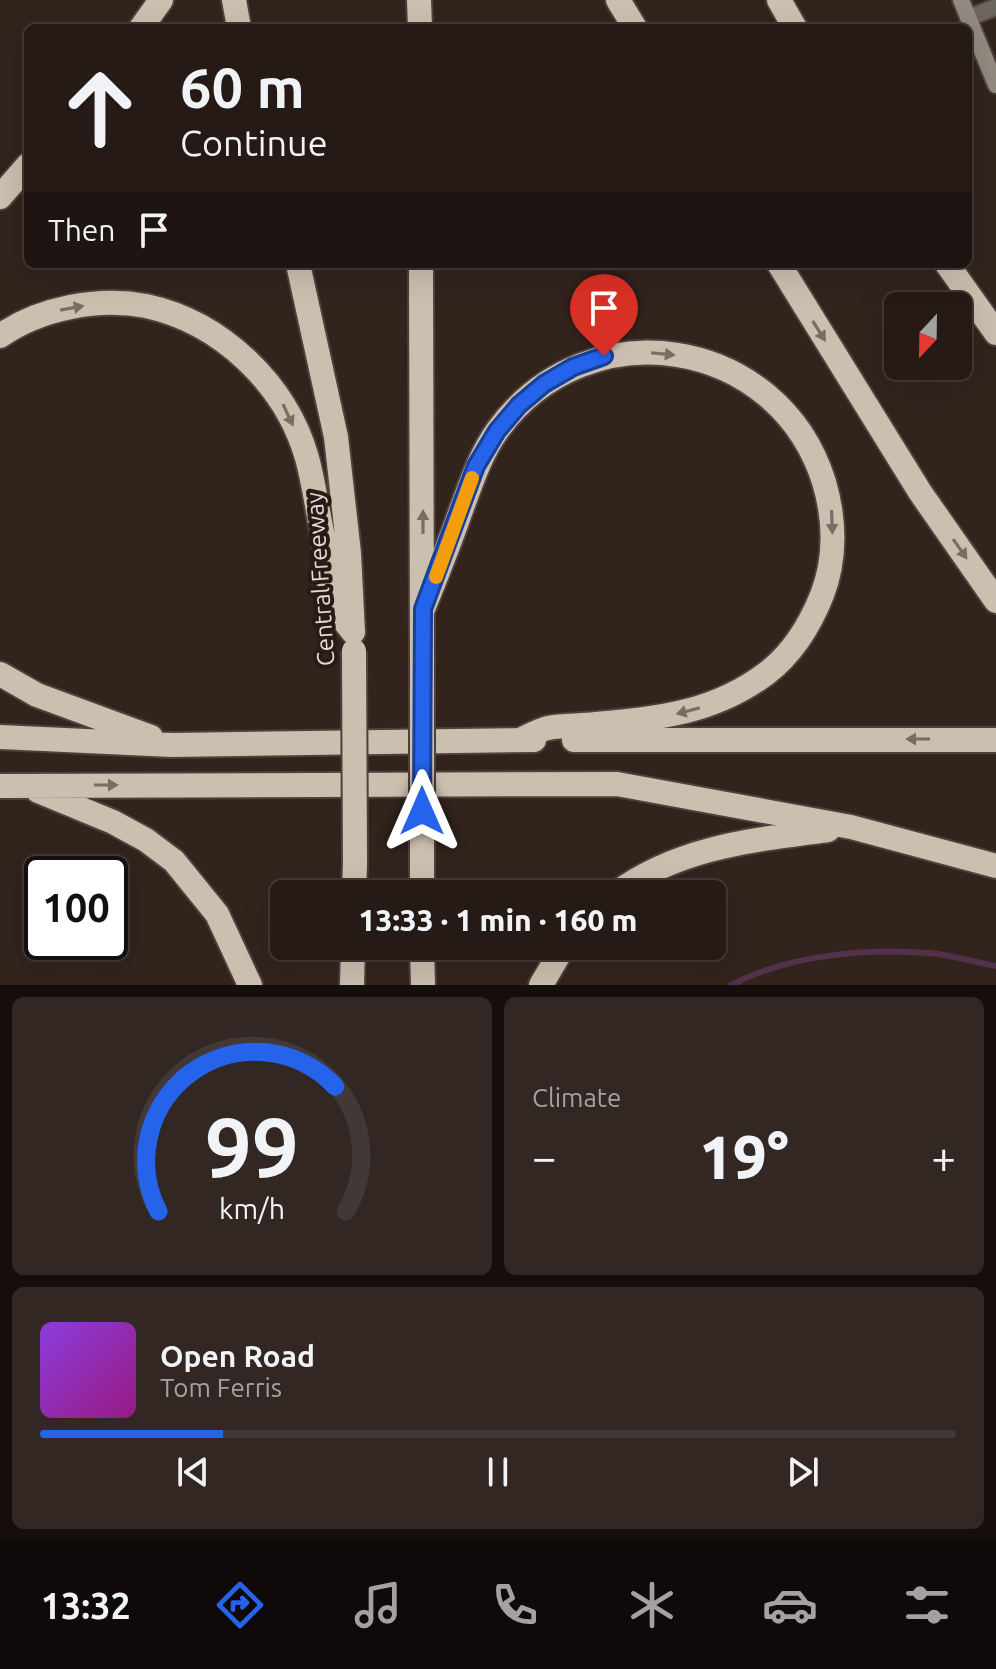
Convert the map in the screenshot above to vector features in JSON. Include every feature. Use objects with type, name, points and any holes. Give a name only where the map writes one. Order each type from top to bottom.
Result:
[{"type":"highway","points":[[144,24],[161,0]]},
{"type":"highway","points":[[234,0],[238,24]]},
{"type":"highway","points":[[419,0],[420,24]]},
{"type":"highway","points":[[618,0],[633,24]]},
{"type":"highway","points":[[779,0],[793,24]]},
{"type":"highway","points":[[0,197],[24,170]]},
{"type":"highway","name":"Central Freeway","points":[[299,268],[336,437],[349,553],[354,642],[354,880]]},
{"type":"highway","points":[[421,268],[422,880]]},
{"type":"highway","points":[[781,268],[920,492],[996,601]]},
{"type":"highway","points":[[950,268],[996,333]]},
{"type":"highway","points":[[0,336],[64,308],[134,304],[166,311],[200,327],[228,344],[257,368],[280,398],[306,456],[336,609],[354,642]]},
{"type":"highway","points":[[423,609],[476,466],[497,431],[519,405],[544,384],[573,367],[604,356],[633,352],[665,352],[702,361],[743,377],[796,426],[817,459],[831,506],[833,545],[826,583],[812,619],[790,651],[769,672],[735,695],[686,713],[546,728],[520,740]]},
{"type":"highway","points":[[0,674],[37,695],[172,745]]},
{"type":"highway","points":[[0,737],[172,745],[520,740],[996,740]]},
{"type":"highway","points":[[0,786],[617,784],[851,827],[996,866]]},
{"type":"highway","points":[[25,786],[113,822],[174,861],[217,914],[250,985]]},
{"type":"highway","points":[[637,880],[682,857],[759,839],[851,827]]},
{"type":"highway","points":[[352,985],[353,960]]},
{"type":"highway","points":[[422,960],[423,985]]},
{"type":"highway","points":[[541,985],[556,960]]},
{"type":"main road","points":[[961,0],[971,24]]},
{"type":"main road","points":[[972,28],[996,85]]},
{"type":"street","points":[[968,18],[996,7]]},
{"type":"waterway","points":[[731,985],[802,960],[854,953],[929,953],[996,966]]},
{"type":"slow traffic","points":[[436,577],[472,478]]},
{"type":"route","points":[[422,811],[423,609],[476,466],[497,431],[519,405],[544,384],[573,367],[604,356]]}]
